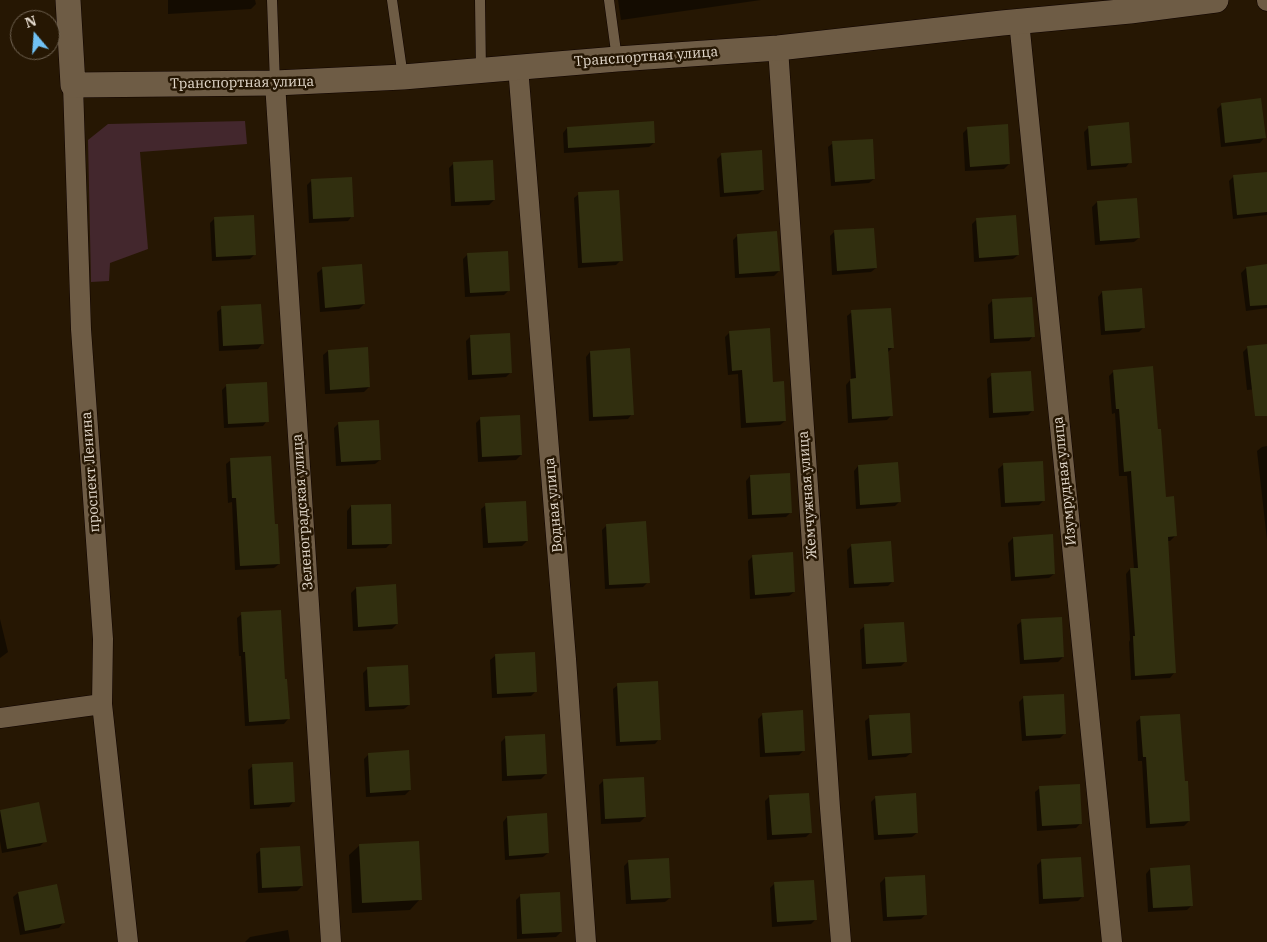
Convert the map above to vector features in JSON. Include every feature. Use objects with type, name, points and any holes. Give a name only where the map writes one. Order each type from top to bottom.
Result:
[{"type":"street","name":"проспект Ленина","points":[[68,0],[82,329],[103,640],[102,704],[128,942]]},
{"type":"street","name":"Транспортная улица","points":[[73,85],[275,83],[403,77],[778,48],[1019,21],[1130,11],[1178,2],[1216,0]]},
{"type":"street","name":"Изумрудная улица","points":[[1019,21],[1112,942]]},
{"type":"street","name":"Жемчужная улица","points":[[778,48],[830,808],[841,942]]},
{"type":"street","name":"Водная улица","points":[[518,67],[566,659],[586,942]]},
{"type":"street","name":"Зеленоградская улица","points":[[275,83],[331,942]]},
{"type":"street","points":[[0,718],[102,704]]},
{"type":"lane","points":[[272,0],[275,83]]},
{"type":"lane","points":[[392,0],[403,77]]},
{"type":"lane","points":[[480,0],[480,71]]},
{"type":"lane","points":[[609,0],[618,59]]},
{"type":"shaded area","points":[[245,121],[247,144],[140,152],[148,249],[110,263],[109,281],[91,282],[88,140],[108,124]]},
{"type":"building","points":[[1261,98],[1266,138],[1225,143],[1221,103]]},
{"type":"building","points":[[654,121],[655,143],[568,148],[567,127]]},
{"type":"building","points":[[1129,122],[1132,163],[1091,166],[1088,126]]},
{"type":"building","points":[[1008,124],[1010,164],[970,167],[967,127]]},
{"type":"building","points":[[873,139],[875,179],[835,182],[832,141]]},
{"type":"building","points":[[762,150],[764,190],[724,193],[721,153]]},
{"type":"building","points":[[493,160],[495,200],[455,202],[453,162]]},
{"type":"building","points":[[1267,172],[1267,212],[1237,215],[1233,175]]},
{"type":"building","points":[[352,177],[354,217],[313,219],[311,179]]},
{"type":"building","points":[[619,190],[623,261],[582,263],[578,192]]},
{"type":"building","points":[[1137,198],[1140,238],[1100,241],[1097,201]]},
{"type":"building","points":[[254,215],[256,255],[216,257],[214,217]]},
{"type":"building","points":[[1016,215],[1019,255],[979,258],[976,218]]},
{"type":"building","points":[[874,228],[877,268],[837,271],[834,230]]},
{"type":"building","points":[[777,231],[780,271],[739,274],[737,234]]},
{"type":"building","points":[[508,251],[510,291],[470,293],[467,253]]},
{"type":"building","points":[[362,264],[365,304],[325,308],[322,267]]},
{"type":"building","points":[[1267,264],[1267,305],[1250,306],[1246,267]]},
{"type":"building","points":[[1142,288],[1145,328],[1105,331],[1102,291]]},
{"type":"building","points":[[1032,297],[1035,337],[994,339],[992,299]]},
{"type":"building","points":[[261,304],[264,344],[223,346],[221,306]]},
{"type":"building","points":[[891,308],[894,348],[888,348],[893,416],[852,419],[850,379],[856,378],[851,310]]},
{"type":"building","points":[[770,328],[773,382],[784,381],[786,421],[746,423],[742,370],[732,371],[729,331]]},
{"type":"building","points":[[510,333],[512,373],[472,375],[470,335]]},
{"type":"building","points":[[1267,344],[1267,416],[1255,416],[1247,346]]},
{"type":"building","points":[[368,347],[370,387],[330,390],[328,350]]},
{"type":"building","points":[[630,348],[634,415],[593,417],[590,351]]},
{"type":"building","points":[[1153,366],[1158,429],[1161,429],[1166,497],[1174,496],[1177,536],[1168,537],[1176,673],[1135,676],[1133,636],[1135,636],[1130,568],[1138,568],[1131,471],[1124,472],[1119,409],[1116,409],[1113,370]]},
{"type":"building","points":[[1031,371],[1034,411],[993,413],[991,373]]},
{"type":"building","points":[[267,382],[269,422],[228,424],[226,384]]},
{"type":"building","points":[[520,415],[522,455],[482,457],[480,417]]},
{"type":"building","points":[[379,420],[381,460],[341,462],[338,422]]},
{"type":"building","points":[[271,456],[275,524],[278,524],[280,564],[240,566],[236,498],[232,498],[230,458]]},
{"type":"building","points":[[1043,461],[1045,501],[1005,503],[1003,463]]},
{"type":"building","points":[[898,462],[901,502],[860,505],[858,465]]},
{"type":"building","points":[[790,473],[792,513],[752,515],[750,475]]},
{"type":"building","points":[[526,501],[528,541],[488,543],[485,503]]},
{"type":"building","points":[[391,504],[392,544],[352,545],[351,505]]},
{"type":"building","points":[[646,521],[650,583],[609,585],[606,524]]},
{"type":"building","points":[[1053,534],[1055,574],[1015,577],[1013,537]]},
{"type":"building","points":[[891,541],[894,582],[854,584],[851,544]]},
{"type":"building","points":[[793,552],[795,592],[755,595],[752,555]]},
{"type":"building","points":[[396,584],[398,624],[358,627],[356,587]]},
{"type":"building","points":[[281,610],[285,679],[287,679],[290,719],[249,722],[241,612]]},
{"type":"building","points":[[1062,617],[1064,657],[1024,660],[1021,619]]},
{"type":"building","points":[[904,622],[907,662],[866,664],[864,624]]},
{"type":"building","points":[[535,652],[537,692],[497,694],[495,654]]},
{"type":"building","points":[[408,665],[410,705],[369,707],[367,667]]},
{"type":"building","points":[[658,681],[661,740],[620,742],[617,683]]},
{"type":"building","points":[[1064,694],[1066,734],[1026,736],[1023,696]]},
{"type":"building","points":[[803,710],[805,751],[765,753],[762,713]]},
{"type":"building","points":[[910,713],[912,753],[872,756],[869,715]]},
{"type":"building","points":[[1180,714],[1185,781],[1188,781],[1190,821],[1150,824],[1146,757],[1143,757],[1140,716]]},
{"type":"building","points":[[545,734],[547,774],[507,776],[505,736]]},
{"type":"building","points":[[409,750],[411,790],[370,793],[368,753]]},
{"type":"building","points":[[293,762],[295,802],[254,805],[252,764]]},
{"type":"building","points":[[644,777],[646,817],[605,819],[603,779]]},
{"type":"building","points":[[1080,784],[1082,824],[1042,826],[1039,786]]},
{"type":"building","points":[[809,793],[812,833],[772,835],[769,795]]},
{"type":"building","points":[[916,793],[918,833],[878,835],[875,796]]},
{"type":"building","points":[[39,802],[47,842],[7,849],[0,810]]},
{"type":"building","points":[[547,813],[549,853],[509,856],[507,816]]},
{"type":"building","points":[[419,841],[422,900],[362,903],[359,844]]},
{"type":"building","points":[[300,846],[303,886],[262,888],[260,848]]},
{"type":"building","points":[[1081,857],[1084,897],[1043,899],[1041,859]]},
{"type":"building","points":[[669,858],[671,898],[631,900],[628,860]]},
{"type":"building","points":[[1190,865],[1193,906],[1153,908],[1150,868]]},
{"type":"building","points":[[925,875],[927,915],[887,917],[885,877]]},
{"type":"building","points":[[814,880],[817,920],[777,922],[774,882]]},
{"type":"building","points":[[57,884],[65,923],[25,931],[18,892]]},
{"type":"building","points":[[560,892],[562,932],[522,934],[520,894]]}]
